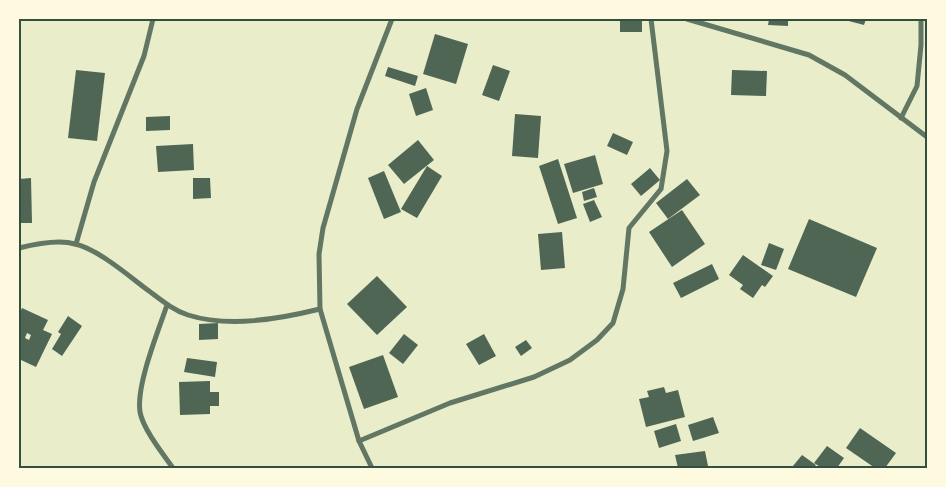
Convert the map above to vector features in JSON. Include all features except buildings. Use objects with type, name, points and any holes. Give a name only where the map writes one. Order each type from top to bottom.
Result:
[{"type":"street","points":[[76,244],[94,182],[144,56],[153,19]]},
{"type":"street","points":[[372,468],[359,441],[320,309],[319,254],[323,228],[357,109],[392,19]]},
{"type":"street","points":[[359,441],[450,403],[534,377],[570,360],[597,340],[613,323],[623,289],[629,228],[661,189],[667,151],[651,19]]},
{"type":"street","points":[[687,19],[809,55],[845,75],[927,137]]},
{"type":"street","points":[[901,118],[917,86],[922,45],[921,19]]},
{"type":"street","points":[[19,248],[49,243],[76,244],[109,261],[167,305],[188,315],[234,322],[281,319],[320,309]]},
{"type":"street","points":[[167,305],[143,383],[140,413],[151,435],[173,468]]}]
